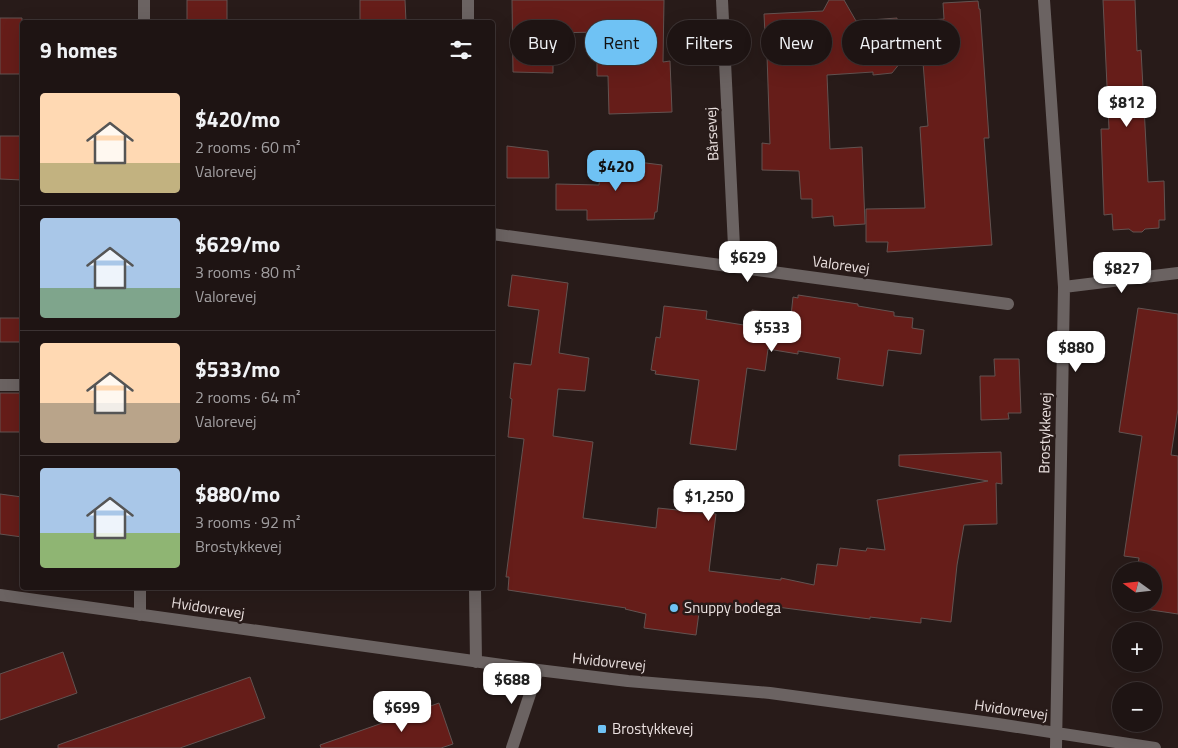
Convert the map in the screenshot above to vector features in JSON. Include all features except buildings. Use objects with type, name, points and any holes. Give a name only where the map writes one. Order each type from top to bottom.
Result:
[{"type":"street","points":[[144,0],[144,20]]},
{"type":"street","points":[[468,0],[468,20]]},
{"type":"street","name":"Bårsevej","points":[[722,0],[735,267]]},
{"type":"street","name":"Brostykkevej","points":[[1044,0],[1064,287],[1056,748]]},
{"type":"street","name":"Valorevej","points":[[495,234],[1008,304]]},
{"type":"street","points":[[1064,287],[1178,273]]},
{"type":"street","points":[[0,385],[20,385]]},
{"type":"street","points":[[140,590],[140,615]]},
{"type":"street","points":[[475,590],[476,662]]},
{"type":"street","name":"Hvidovrevej","points":[[0,595],[538,670],[628,681],[770,693],[1155,748]]},
{"type":"street","points":[[512,748],[538,670]]},
{"type":"place","name":"Snuppy bodega","points":[[674,608]]},
{"type":"place","name":"Brostykkevej","points":[[602,729]]}]
